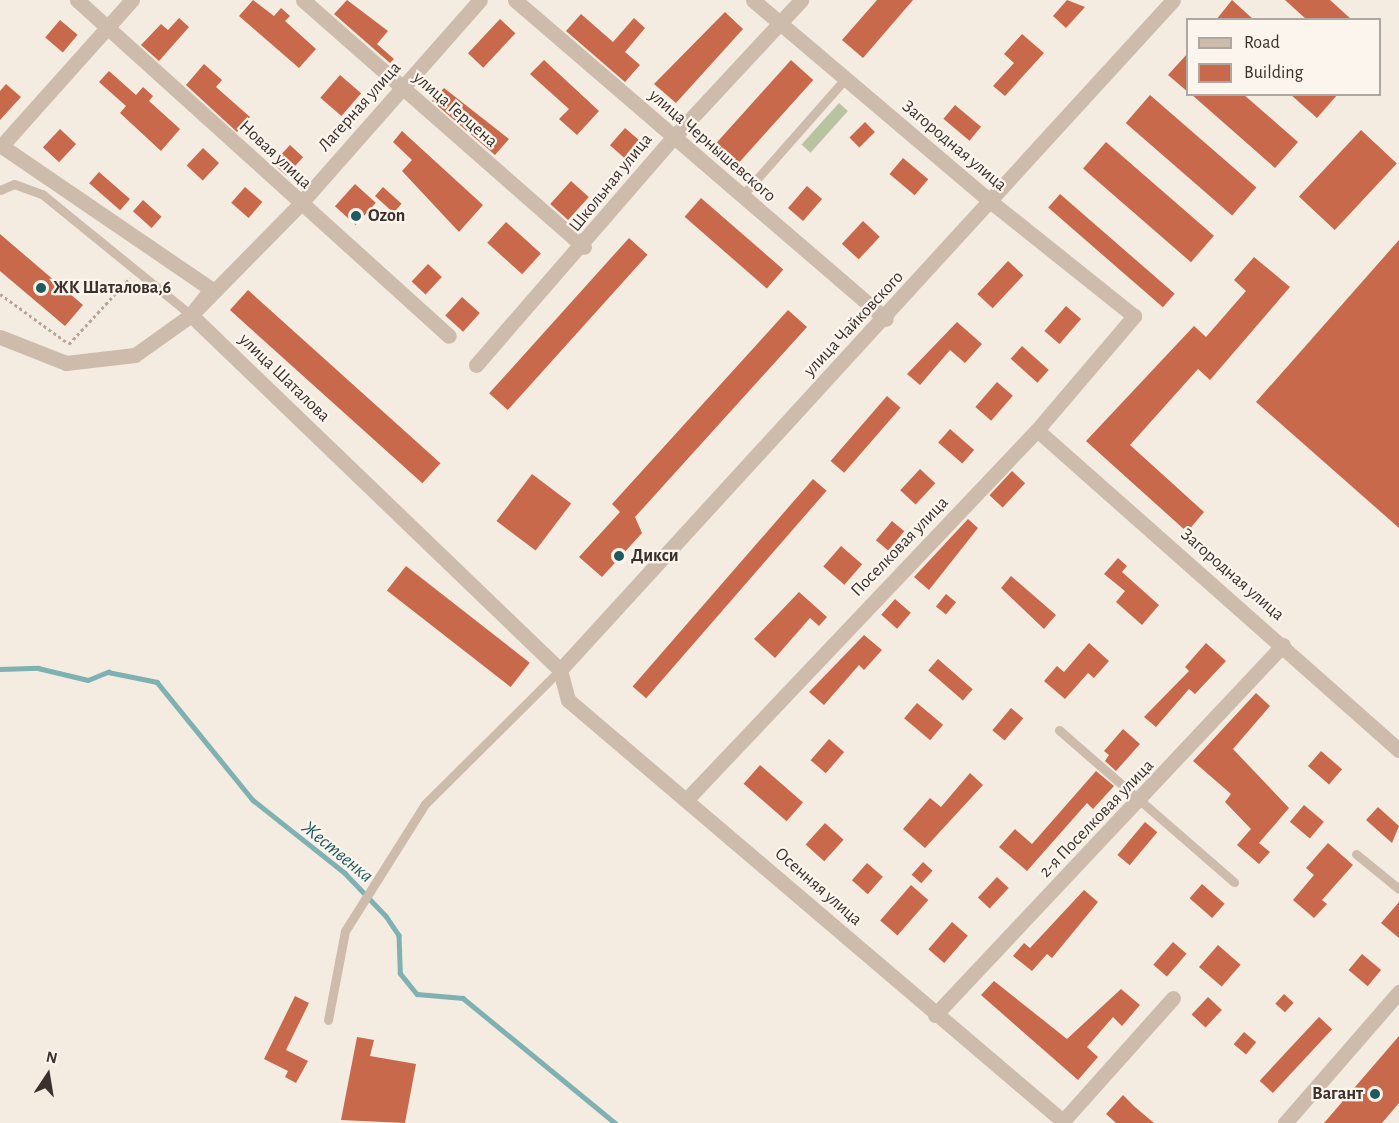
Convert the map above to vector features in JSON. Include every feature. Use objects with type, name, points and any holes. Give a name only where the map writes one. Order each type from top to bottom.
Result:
[{"type":"street","name":"Новая улица","points":[[77,0],[300,204],[449,336]]},
{"type":"street","points":[[2,344],[66,363],[135,355],[191,315],[211,290],[2,144],[132,0]]},
{"type":"street","name":"улица Герцена","points":[[303,0],[401,90],[584,247]]},
{"type":"street","name":"Лагерная улица","points":[[191,315],[300,204],[480,0]]},
{"type":"street","name":"улица Чернышевского","points":[[515,0],[672,139],[886,320]]},
{"type":"street","name":"Загородная улица","points":[[753,0],[991,202],[1134,316]]},
{"type":"street","name":"Школьная улица","points":[[476,365],[584,247],[672,139],[801,0]]},
{"type":"street","name":"улица Чайковского","points":[[560,670],[886,320],[1173,0]]},
{"type":"street","name":"улица Шаталова","points":[[191,315],[560,670]]},
{"type":"street","name":"Поселковая улица","points":[[687,799],[1037,430],[1134,316]]},
{"type":"street","name":"Загородная улица","points":[[1037,430],[1283,645],[1399,750]]},
{"type":"street","name":"2-я Поселковая улица","points":[[935,1015],[1143,800],[1283,645]]},
{"type":"street","name":"Осенняя улица","points":[[560,670],[568,700],[687,799],[935,1015],[1064,1122]]},
{"type":"street","points":[[1285,1123],[1399,992]]},
{"type":"street","points":[[1064,1122],[1173,998]]},
{"type":"lane","points":[[741,197],[845,79]]},
{"type":"lane","points":[[0,190],[14,184],[42,194],[191,315]]},
{"type":"lane","points":[[328,1020],[345,931],[425,804],[560,670]]},
{"type":"lane","points":[[1059,730],[1143,800],[1234,882]]},
{"type":"lane","points":[[1356,854],[1399,889]]},
{"type":"path","points":[[0,294],[69,344],[136,270]]},
{"type":"green space","points":[[839,103],[848,111],[810,153],[802,145]]},
{"type":"building","points":[[253,0],[274,16],[281,8],[290,16],[285,21],[316,49],[299,68],[239,16]]},
{"type":"building","points":[[347,0],[388,31],[377,44],[394,59],[390,63],[334,14]]},
{"type":"building","points":[[877,0],[913,0],[863,58],[842,40]]},
{"type":"building","points":[[1067,0],[1085,7],[1066,28],[1053,16]]},
{"type":"building","points":[[1232,0],[1252,18],[1218,18]]},
{"type":"building","points":[[1285,0],[1330,0],[1350,18],[1305,18]]},
{"type":"building","points":[[725,12],[743,29],[676,103],[654,84]]},
{"type":"building","points":[[581,14],[613,42],[634,18],[645,28],[625,52],[640,65],[625,82],[566,31]]},
{"type":"building","points":[[179,18],[189,27],[159,61],[141,45],[161,24],[168,30]]},
{"type":"building","points":[[500,19],[515,33],[483,68],[468,53]]},
{"type":"building","points":[[60,20],[78,35],[63,52],[45,38]]},
{"type":"building","points":[[1022,34],[1044,53],[1005,96],[993,86],[1014,63],[1004,54]]},
{"type":"building","points":[[1186,55],[1186,90],[1168,75]]},
{"type":"building","points":[[544,60],[599,111],[577,135],[559,119],[569,109],[530,74]]},
{"type":"building","points":[[791,60],[813,80],[732,170],[710,150]]},
{"type":"building","points":[[204,64],[222,80],[216,87],[250,117],[237,132],[186,85]]},
{"type":"building","points":[[109,71],[136,95],[143,87],[153,96],[149,101],[180,129],[161,151],[120,113],[126,106],[99,82]]},
{"type":"building","points":[[340,75],[361,93],[341,116],[320,98]]},
{"type":"building","points":[[6,84],[21,97],[0,120],[0,91]]},
{"type":"building","points":[[444,88],[509,139],[495,155],[432,101]]},
{"type":"building","points":[[1150,95],[1256,188],[1232,215],[1126,123]]},
{"type":"building","points":[[1193,96],[1245,96],[1298,142],[1275,168]]},
{"type":"building","points":[[1292,96],[1336,96],[1317,118]]},
{"type":"building","points":[[955,105],[981,127],[969,141],[943,119]]},
{"type":"building","points":[[865,122],[875,132],[859,147],[849,138]]},
{"type":"building","points":[[625,128],[640,141],[625,158],[610,145]]},
{"type":"building","points":[[60,129],[76,144],[59,162],[43,147]]},
{"type":"building","points":[[1361,130],[1397,163],[1335,230],[1299,197]]},
{"type":"building","points":[[402,131],[483,205],[459,232],[402,171],[412,160],[393,142]]},
{"type":"building","points":[[1106,142],[1214,236],[1191,262],[1083,168]]},
{"type":"building","points":[[290,145],[303,157],[286,176],[273,163]]},
{"type":"building","points":[[203,148],[219,163],[203,181],[187,166]]},
{"type":"building","points":[[903,158],[928,179],[915,195],[890,174]]},
{"type":"building","points":[[99,172],[130,199],[120,210],[89,183]]},
{"type":"building","points":[[571,181],[589,197],[568,220],[550,204]]},
{"type":"building","points":[[355,184],[376,203],[356,225],[335,206]]},
{"type":"building","points":[[807,186],[822,199],[803,221],[788,208]]},
{"type":"building","points":[[245,187],[262,202],[249,218],[231,203]]},
{"type":"building","points":[[383,187],[402,204],[394,213],[375,196]]},
{"type":"building","points":[[1060,194],[1175,294],[1163,307],[1048,208]]},
{"type":"building","points":[[701,198],[783,270],[767,288],[685,217]]},
{"type":"building","points":[[143,200],[162,217],[152,228],[133,211]]},
{"type":"building","points":[[863,221],[880,237],[859,259],[842,244]]},
{"type":"building","points":[[506,222],[541,253],[522,274],[487,243]]},
{"type":"building","name":"ЖК Шаталова,6","points":[[0,234],[83,305],[65,326],[0,271]]},
{"type":"building","points":[[629,238],[648,255],[508,410],[489,393]]},
{"type":"building","points":[[1399,240],[1399,528],[1256,402]]},
{"type":"building","points":[[1254,257],[1290,287],[1210,380],[1198,369],[1130,445],[1204,512],[1187,532],[1086,441],[1194,326],[1206,337],[1246,291],[1234,280]]},
{"type":"building","points":[[1008,261],[1023,275],[993,308],[977,294]]},
{"type":"building","points":[[428,264],[442,277],[426,295],[412,282]]},
{"type":"building","points":[[248,290],[440,463],[422,483],[230,310]]},
{"type":"building","points":[[462,297],[480,313],[463,332],[445,316]]},
{"type":"building","points":[[1066,306],[1081,319],[1059,344],[1044,331]]},
{"type":"building","points":[[788,310],[807,327],[635,517],[642,533],[602,577],[579,557],[620,512],[612,504]]},
{"type":"building","points":[[957,322],[982,344],[965,363],[950,350],[920,385],[907,374]]},
{"type":"building","points":[[1022,346],[1049,370],[1037,383],[1011,359]]},
{"type":"building","points":[[997,382],[1013,396],[991,421],[975,407]]},
{"type":"building","points":[[887,396],[901,408],[844,473],[831,461]]},
{"type":"building","points":[[950,429],[974,450],[962,464],[938,443]]},
{"type":"building","points":[[920,469],[935,483],[916,505],[900,490]]},
{"type":"building","points":[[1012,471],[1025,483],[1003,507],[989,495]]},
{"type":"building","points":[[532,474],[571,503],[536,551],[496,521]]},
{"type":"building","points":[[813,479],[827,491],[646,698],[633,687]]},
{"type":"building","points":[[968,519],[978,528],[929,590],[914,577]]},
{"type":"building","points":[[892,521],[904,531],[888,550],[876,540]]},
{"type":"building","points":[[841,546],[862,564],[844,585],[823,566]]},
{"type":"building","points":[[1118,558],[1127,566],[1122,572],[1159,605],[1142,625],[1116,602],[1125,591],[1104,574]]},
{"type":"building","points":[[406,566],[530,663],[511,687],[387,590]]},
{"type":"building","points":[[1011,576],[1056,615],[1044,629],[1001,588]]},
{"type":"building","points":[[799,592],[827,617],[819,626],[810,618],[775,658],[754,639]]},
{"type":"building","points":[[946,594],[956,602],[946,615],[936,606]]},
{"type":"building","points":[[895,599],[911,613],[897,629],[881,615]]},
{"type":"building","points":[[864,635],[882,650],[864,670],[859,665],[824,705],[809,692]]},
{"type":"building","points":[[1089,643],[1109,661],[1094,678],[1088,673],[1065,699],[1044,681],[1057,666],[1064,672]]},
{"type":"building","points":[[1206,643],[1226,661],[1195,694],[1189,689],[1156,727],[1144,717],[1189,671],[1185,667]]},
{"type":"building","points":[[938,659],[973,689],[963,700],[928,670]]},
{"type":"building","points":[[1256,693],[1270,706],[1233,749],[1289,808],[1259,843],[1270,852],[1259,864],[1237,845],[1251,829],[1225,802],[1231,794],[1193,761]]},
{"type":"building","points":[[917,703],[943,725],[930,740],[904,718]]},
{"type":"building","points":[[1011,708],[1023,718],[1005,740],[992,730]]},
{"type":"building","points":[[1123,729],[1140,744],[1116,771],[1105,761],[1109,755],[1104,751]]},
{"type":"building","points":[[829,739],[844,752],[826,773],[811,760]]},
{"type":"building","points":[[1321,751],[1342,769],[1329,784],[1308,766]]},
{"type":"building","points":[[760,765],[803,802],[787,821],[744,784]]},
{"type":"building","points":[[1096,771],[1114,786],[1093,809],[1087,803],[1027,871],[999,847],[1015,829],[1032,844]]},
{"type":"building","points":[[970,773],[983,785],[925,848],[903,829],[930,798],[941,807]]},
{"type":"building","points":[[1304,805],[1324,822],[1310,839],[1290,822]]},
{"type":"building","points":[[1378,807],[1399,826],[1392,843],[1366,820]]},
{"type":"building","points":[[1145,822],[1157,832],[1130,865],[1117,855]]},
{"type":"building","points":[[825,823],[844,840],[824,861],[806,845]]},
{"type":"building","points":[[1328,843],[1353,865],[1322,900],[1327,904],[1314,918],[1293,900],[1314,875],[1306,868]]},
{"type":"building","points":[[923,862],[933,871],[921,883],[912,875]]},
{"type":"building","points":[[867,863],[883,877],[868,894],[852,880]]},
{"type":"building","points":[[997,877],[1009,888],[990,908],[978,897]]},
{"type":"building","points":[[1202,884],[1225,904],[1212,918],[1190,898]]},
{"type":"building","points":[[911,885],[928,900],[898,936],[880,920]]},
{"type":"building","points":[[1084,890],[1098,902],[1052,958],[1047,954],[1032,971],[1013,956],[1024,943],[1030,948]]},
{"type":"building","points":[[1399,902],[1399,938],[1381,923]]},
{"type":"building","points":[[952,922],[968,936],[944,963],[928,949]]},
{"type":"building","points":[[1173,942],[1187,954],[1167,976],[1153,965]]},
{"type":"building","points":[[1218,945],[1241,965],[1222,987],[1199,967]]},
{"type":"building","points":[[1362,954],[1381,970],[1368,986],[1349,970]]},
{"type":"building","points":[[994,981],[1067,1039],[1121,989],[1140,1005],[1122,1026],[1113,1017],[1087,1047],[1098,1057],[1078,1080],[981,995]]},
{"type":"building","points":[[1284,994],[1294,1003],[1285,1012],[1275,1004]]},
{"type":"building","points":[[295,996],[309,1003],[286,1050],[308,1061],[296,1083],[285,1077],[288,1071],[264,1059]]},
{"type":"building","points":[[1208,997],[1222,1010],[1206,1028],[1192,1015]]},
{"type":"building","points":[[1319,1017],[1332,1029],[1273,1093],[1260,1081]]},
{"type":"building","points":[[1244,1032],[1256,1042],[1246,1055],[1234,1044]]},
{"type":"building","points":[[1399,1036],[1399,1103],[1382,1123],[1324,1123]]},
{"type":"building","points":[[357,1037],[374,1040],[370,1056],[416,1064],[405,1123],[341,1120]]},
{"type":"building","points":[[1123,1095],[1154,1123],[1116,1123],[1106,1114]]},
{"type":"waterway","name":"Жественка","points":[[0,669],[38,668],[88,680],[108,672],[157,682],[253,800],[345,873],[386,916],[399,935],[400,973],[417,994],[463,998],[615,1123]]},
{"type":"place","name":"Ozon","points":[[356,216]]},
{"type":"place","name":"ЖК Шаталова,6","points":[[41,288]]},
{"type":"place","name":"Дикси","points":[[619,556]]},
{"type":"place","name":"Вагант","points":[[1375,1094]]}]
